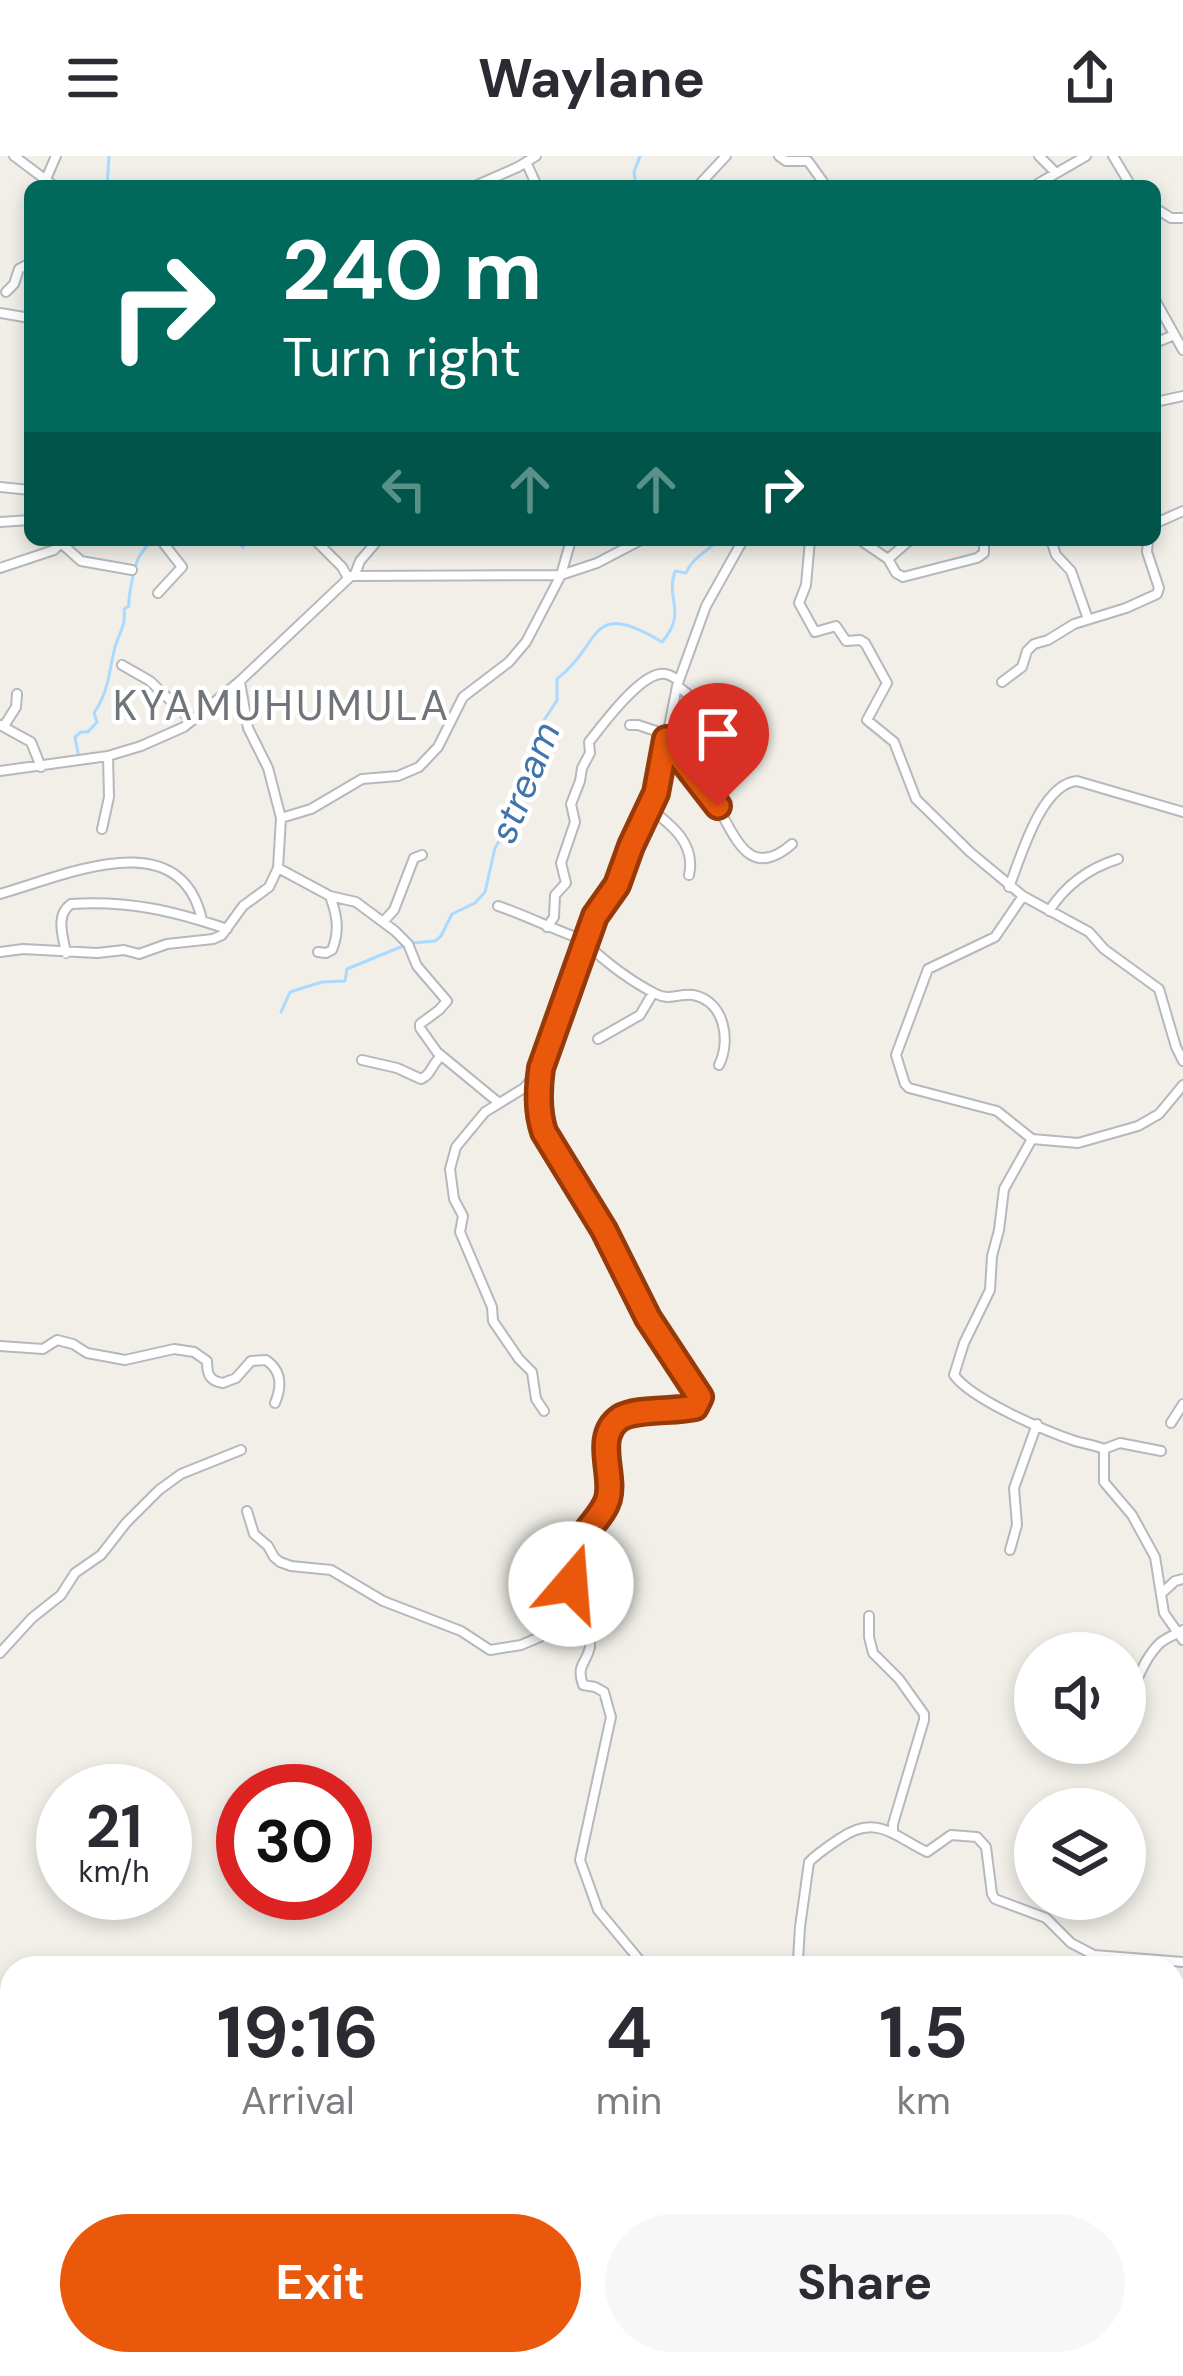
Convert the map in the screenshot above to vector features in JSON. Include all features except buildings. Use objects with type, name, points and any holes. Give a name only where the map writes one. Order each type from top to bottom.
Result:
[{"type":"street","points":[[14,156],[46,180]]},
{"type":"street","points":[[704,180],[726,156]]},
{"type":"street","points":[[779,156],[786,161],[808,160],[822,180]]},
{"type":"street","points":[[1039,156],[1055,172]]},
{"type":"street","points":[[1043,180],[1086,156]]},
{"type":"street","points":[[488,180],[531,159]]},
{"type":"street","points":[[6,292],[24,266]]},
{"type":"street","points":[[1161,313],[1183,350]]},
{"type":"street","points":[[1161,340],[1174,335]]},
{"type":"street","points":[[0,568],[58,546]]},
{"type":"street","points":[[66,546],[81,561],[132,570]]},
{"type":"street","points":[[158,593],[182,568],[166,546]]},
{"type":"street","points":[[321,546],[351,576],[561,575],[630,546]]},
{"type":"street","points":[[0,771],[108,756],[192,721],[351,576],[373,546]]},
{"type":"street","points":[[281,818],[311,809],[362,779],[398,776],[419,767],[438,747],[463,697],[526,642],[561,575],[570,546]]},
{"type":"street","points":[[636,1956],[598,1910],[580,1860],[611,1717],[604,1692],[583,1685],[579,1678],[590,1644],[587,1629],[602,1619],[605,1604],[597,1595],[581,1595],[570,1575],[581,1540],[607,1504],[610,1480],[605,1450],[614,1425],[628,1415],[695,1407],[700,1397],[648,1318],[604,1230],[544,1132],[538,1090],[541,1068],[595,916],[622,874],[656,793],[678,683],[706,606],[740,546]]},
{"type":"street","points":[[809,546],[806,585],[799,603],[813,630],[836,626],[844,640],[865,643],[887,682],[867,720],[894,742],[913,794],[1010,886],[1083,928],[1103,949],[1159,989],[1183,1061]]},
{"type":"street","points":[[869,546],[903,577],[982,556],[983,546]]},
{"type":"street","points":[[888,559],[903,546]]},
{"type":"street","points":[[1053,546],[1071,571],[1088,620]]},
{"type":"street","points":[[1002,682],[1022,667],[1034,644],[1157,594],[1148,546]]},
{"type":"street","points":[[122,664],[149,681],[192,721]]},
{"type":"street","points":[[547,927],[554,917],[555,896],[566,883],[561,862],[575,822],[571,804],[590,742],[627,696],[662,673],[678,683],[731,746],[737,745]]},
{"type":"street","points":[[0,952],[124,950],[139,954],[167,944],[218,938],[243,906],[269,887],[278,868],[281,818],[268,767],[248,728],[240,681]]},
{"type":"street","points":[[16,694],[16,706],[2,725],[31,742],[40,767]]},
{"type":"street","points":[[630,725],[666,736],[718,806],[733,838],[751,855],[774,856],[792,844]]},
{"type":"street","points":[[102,829],[109,797],[108,756]]},
{"type":"street","points":[[1010,886],[1035,822],[1061,785],[1069,781],[1183,812]]},
{"type":"street","points":[[649,808],[674,828],[689,850],[688,875]]},
{"type":"street","points":[[383,922],[394,910],[414,858],[422,855]]},
{"type":"street","points":[[1049,911],[1068,886],[1118,859]]},
{"type":"street","points":[[0,894],[96,867],[142,861],[180,878],[193,892],[202,920]]},
{"type":"street","points":[[278,868],[329,896],[351,900],[403,938],[417,966],[447,1000],[419,1025],[432,1047],[499,1103]]},
{"type":"street","points":[[318,952],[329,952],[336,940],[338,926],[329,896]]},
{"type":"street","points":[[1023,896],[995,937],[928,969],[896,1055],[909,1088],[997,1111],[1032,1139],[1078,1143],[1138,1126],[1159,1114],[1183,1085]]},
{"type":"street","points":[[66,952],[62,919],[71,904],[116,902],[227,929]]},
{"type":"street","points":[[498,906],[586,942],[653,993],[668,999],[689,995],[707,1001],[726,1029],[719,1065]]},
{"type":"street","points":[[598,1040],[640,1015],[653,993]]},
{"type":"street","points":[[362,1060],[421,1079],[442,1056]]},
{"type":"street","points":[[541,1068],[524,1088],[485,1112],[453,1151],[451,1183],[463,1216],[460,1232],[494,1310],[493,1321],[532,1372],[536,1400],[544,1411]]},
{"type":"street","points":[[1032,1139],[1004,1189],[990,1290],[964,1342],[954,1375],[988,1403],[1072,1440],[1104,1449],[1120,1442],[1161,1451]]},
{"type":"street","points":[[0,1346],[38,1350],[57,1340],[66,1341],[87,1352],[125,1360],[184,1350],[202,1356],[210,1377],[223,1383],[236,1378],[251,1360],[266,1360],[279,1373],[274,1403]]},
{"type":"street","points":[[1171,1424],[1183,1403]]},
{"type":"street","points":[[1010,1550],[1017,1526],[1014,1488],[1037,1424]]},
{"type":"street","points":[[1104,1449],[1104,1482],[1132,1515],[1155,1557],[1167,1620],[1182,1634],[1164,1640],[1146,1663]]},
{"type":"street","points":[[0,1653],[159,1490],[181,1474],[241,1450]]},
{"type":"street","points":[[247,1511],[254,1534],[280,1562],[331,1570],[490,1650],[540,1637],[548,1620],[549,1596],[571,1584]]},
{"type":"street","points":[[1161,1594],[1183,1579]]},
{"type":"street","points":[[869,1616],[873,1653],[924,1714],[893,1832]]},
{"type":"street","points":[[798,1956],[808,1862],[856,1828],[871,1826],[893,1832],[927,1852],[951,1835],[977,1837],[986,1847],[995,1899],[1046,1918],[1071,1943],[1109,1956]]},
{"type":"waterway","points":[[107,180],[109,156]]},
{"type":"waterway","name":"stream","points":[[635,180],[640,156]]},
{"type":"waterway","points":[[78,753],[75,737],[97,722],[94,713],[106,689],[135,568],[146,546]]},
{"type":"waterway","name":"stream","points":[[412,943],[435,941],[452,914],[475,903],[485,892],[514,796],[524,788],[543,722],[557,700],[557,679],[608,625],[638,629],[662,642],[674,622],[675,571],[686,573],[711,546]]},
{"type":"waterway","name":"stream","points":[[281,1012],[290,992],[345,981],[347,969],[403,946]]},
{"type":"district","name":"KYAMUHUMULA","points":[[282,705]]},
{"type":"route","points":[[571,1584],[581,1540],[607,1504],[610,1480],[605,1450],[614,1425],[628,1415],[695,1407],[700,1397],[655,1330],[604,1230],[544,1132],[538,1090],[541,1068],[595,916],[617,885],[656,793],[666,739],[718,806]]}]
